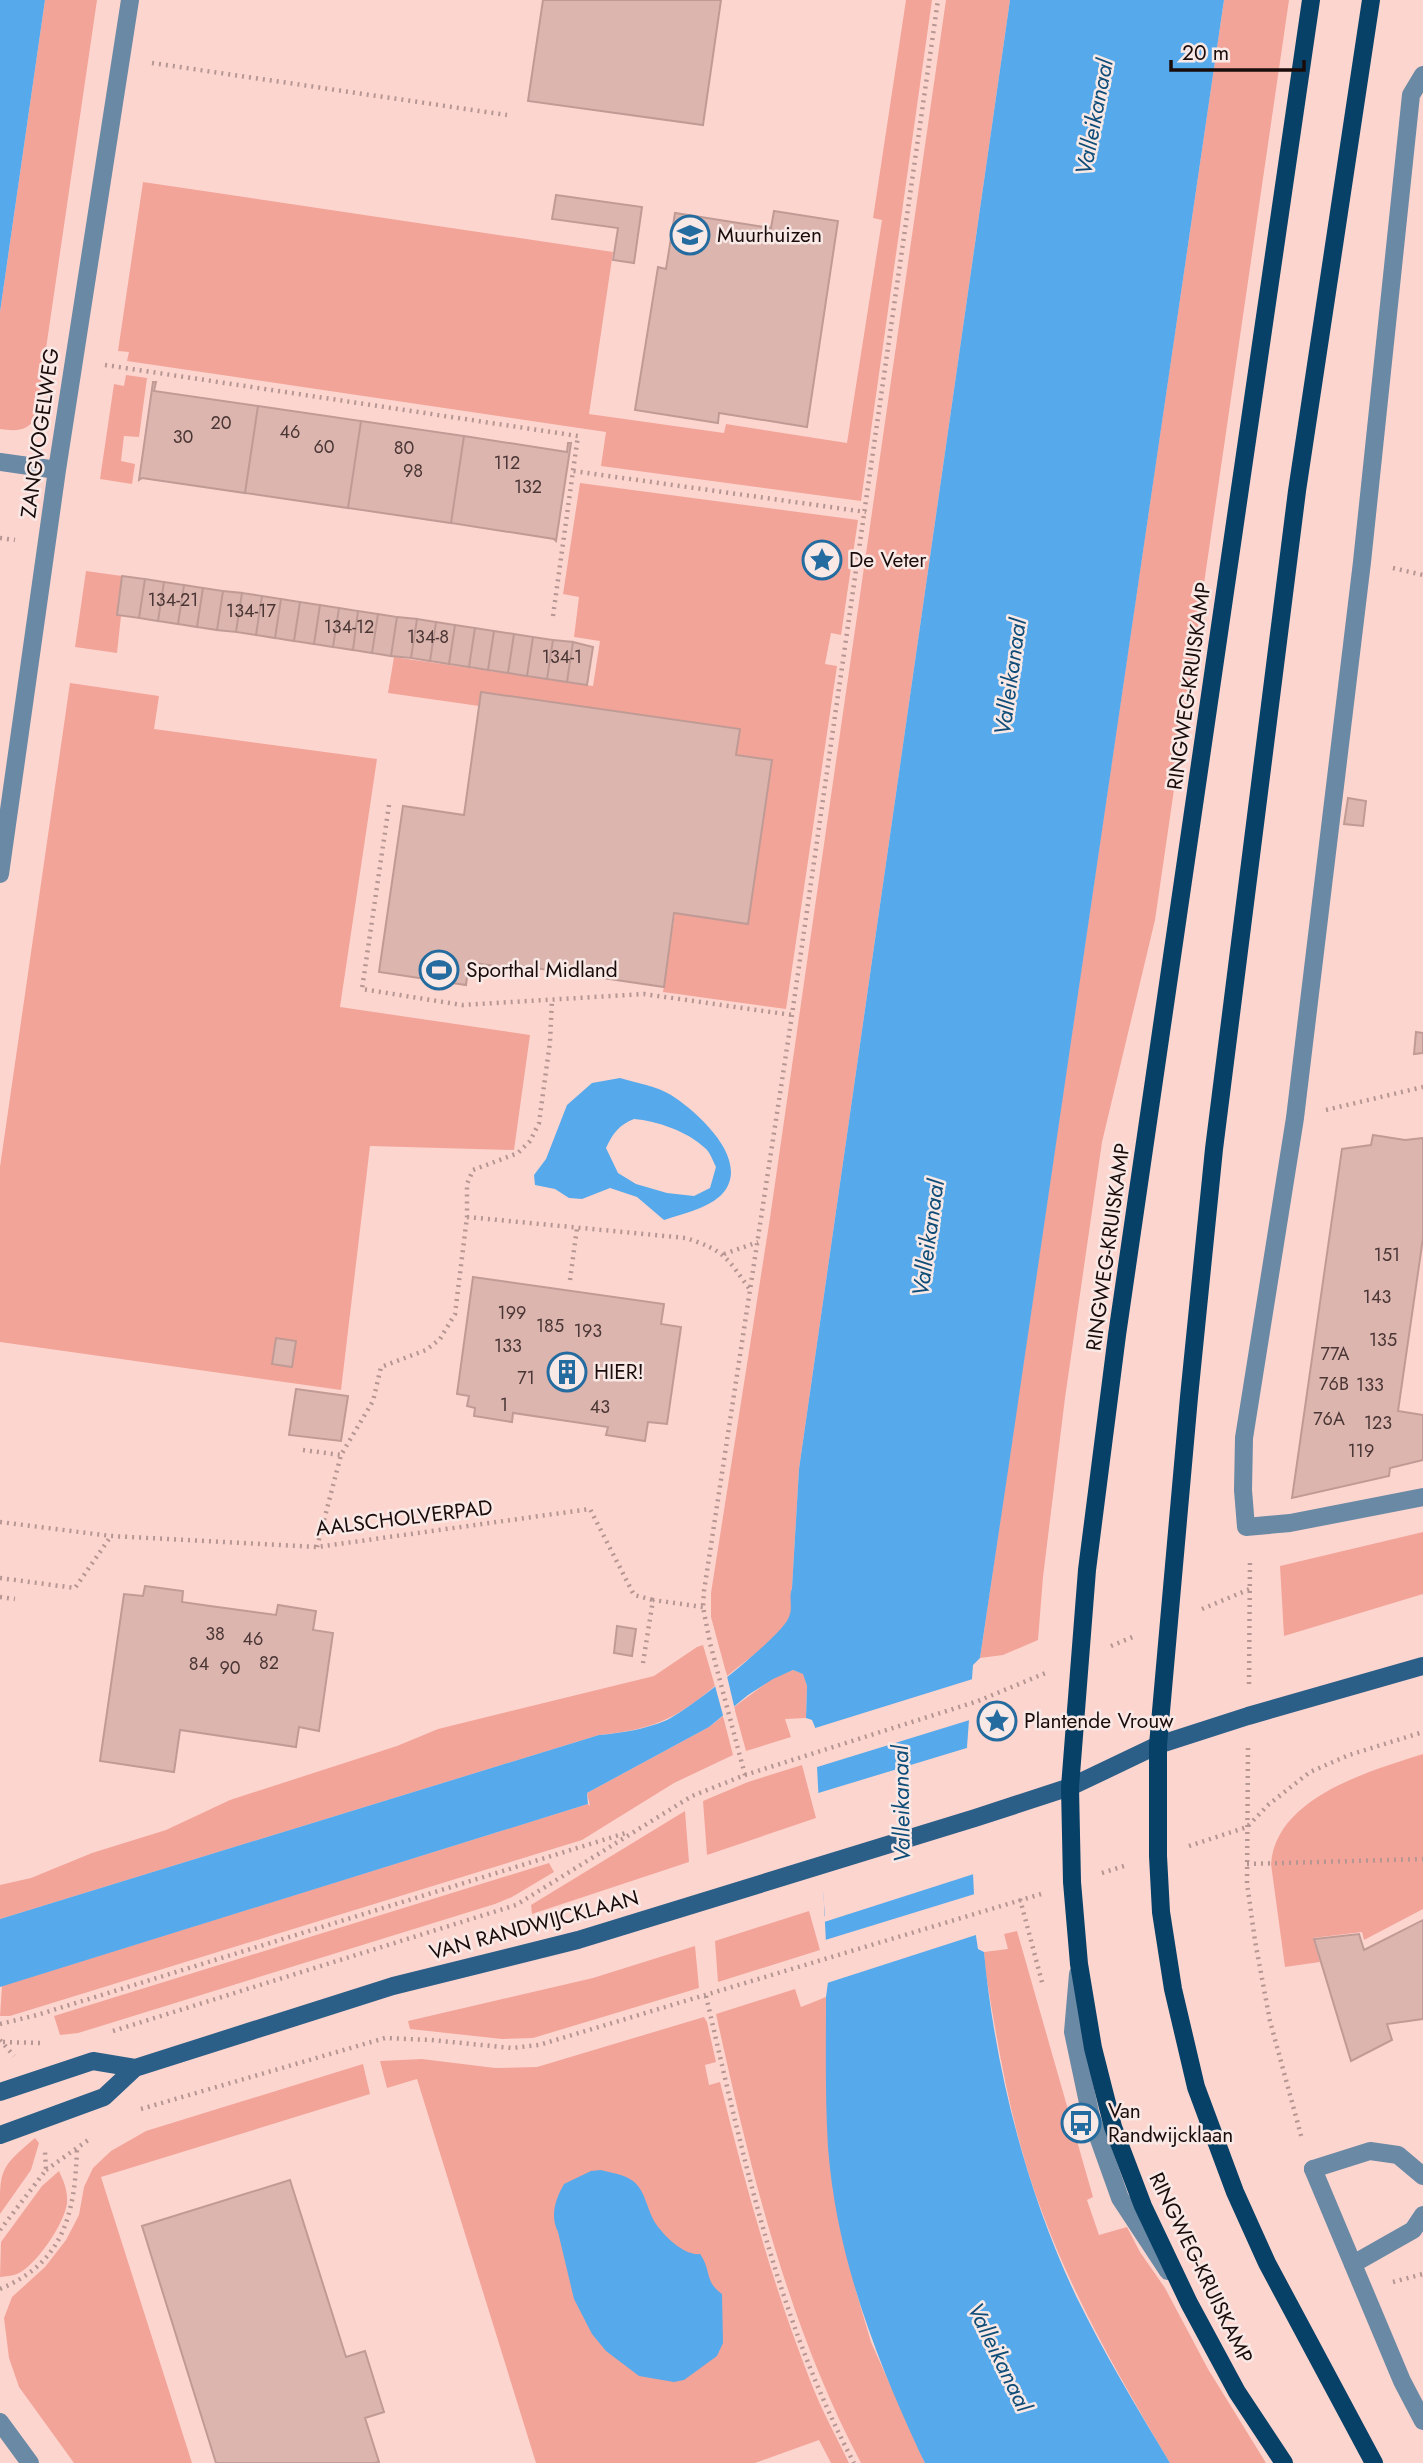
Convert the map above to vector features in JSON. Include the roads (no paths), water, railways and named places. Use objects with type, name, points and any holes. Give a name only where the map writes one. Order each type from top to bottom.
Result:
[{"type":"main road","name":"RINGWEG-KRUISKAMP","points":[[1284,2463],[1237,2392],[1189,2303],[1143,2206],[1113,2127],[1093,2048],[1079,1964],[1072,1882],[1070,1787],[1087,1570],[1117,1335],[1311,0]]},
{"type":"main road","points":[[1371,0],[1297,491],[1214,1149],[1158,1745],[1158,1856],[1161,1912],[1173,1989],[1196,2087],[1235,2192],[1266,2263],[1374,2463]]},
{"type":"street","name":"ZANGVOGELWEG","points":[[0,874],[73,360],[130,0]]},
{"type":"street","points":[[1423,75],[1411,95],[1362,562],[1294,1118],[1244,1438],[1243,1490],[1246,1527],[1290,1523],[1423,1497]]},
{"type":"street","points":[[0,462],[57,470]]},
{"type":"street","name":"VAN RANDWIJCKLAAN","points":[[0,2135],[104,2097],[135,2068],[393,1986],[578,1940],[975,1818],[1070,1787],[1158,1745],[1423,1666]]},
{"type":"street","name":"VAN RANDWIJCKLAAN","points":[[0,2092],[93,2061],[135,2068]]},
{"type":"street","points":[[1423,2175],[1398,2155],[1370,2151],[1312,2169],[1402,2382],[1423,2421]]},
{"type":"street","points":[[1353,2264],[1413,2230],[1423,2215]]},
{"type":"street","points":[[0,2422],[30,2463]]},
{"type":"water","points":[[0,0],[45,0],[0,312]]},
{"type":"water","name":"Valleikanaal","points":[[1010,0],[1224,0],[980,1658],[973,1665],[967,1747],[976,1936],[978,1949],[984,1952],[996,2040],[1015,2128],[1042,2214],[1076,2296],[1109,2359],[1170,2463],[925,2463],[920,2453],[873,2342],[860,2304],[839,2227],[832,2187],[826,2110],[828,1982],[815,1727],[812,1720],[806,1718],[807,1686],[803,1674],[793,1670],[773,1679],[748,1695],[709,1727],[587,1793],[588,1804],[0,1987],[0,1919],[599,1735],[634,1730],[667,1720],[732,1673],[768,1642],[788,1619],[791,1611],[799,1469]]},
{"type":"water","points":[[620,1078],[646,1085],[671,1095],[695,1113],[719,1140],[727,1155],[731,1170],[729,1184],[719,1197],[700,1208],[664,1220],[637,1197],[610,1188],[582,1199],[569,1198],[555,1189],[535,1185],[534,1175],[546,1159],[567,1105],[592,1083]],"holes":[[[634,1119],[681,1132],[707,1150],[716,1167],[710,1188],[694,1196],[667,1193],[636,1184],[618,1173],[606,1148],[620,1127]]]},
{"type":"water","points":[[601,2170],[626,2177],[637,2185],[660,2229],[682,2249],[700,2254],[710,2280],[722,2294],[723,2343],[717,2356],[684,2380],[674,2382],[639,2376],[606,2351],[592,2334],[574,2299],[554,2220],[555,2208],[564,2184],[591,2171]]},
{"type":"place","name":"Muurhuizen","points":[[690,235]]},
{"type":"place","name":"De Veter","points":[[822,560]]},
{"type":"place","name":"Sporthal Midland","points":[[439,970]]},
{"type":"place","name":"HIER!","points":[[567,1372]]},
{"type":"place","name":"Plantende Vrouw","points":[[997,1721]]},
{"type":"place","name":"Van Randwijcklaan","points":[[1081,2123]]}]
